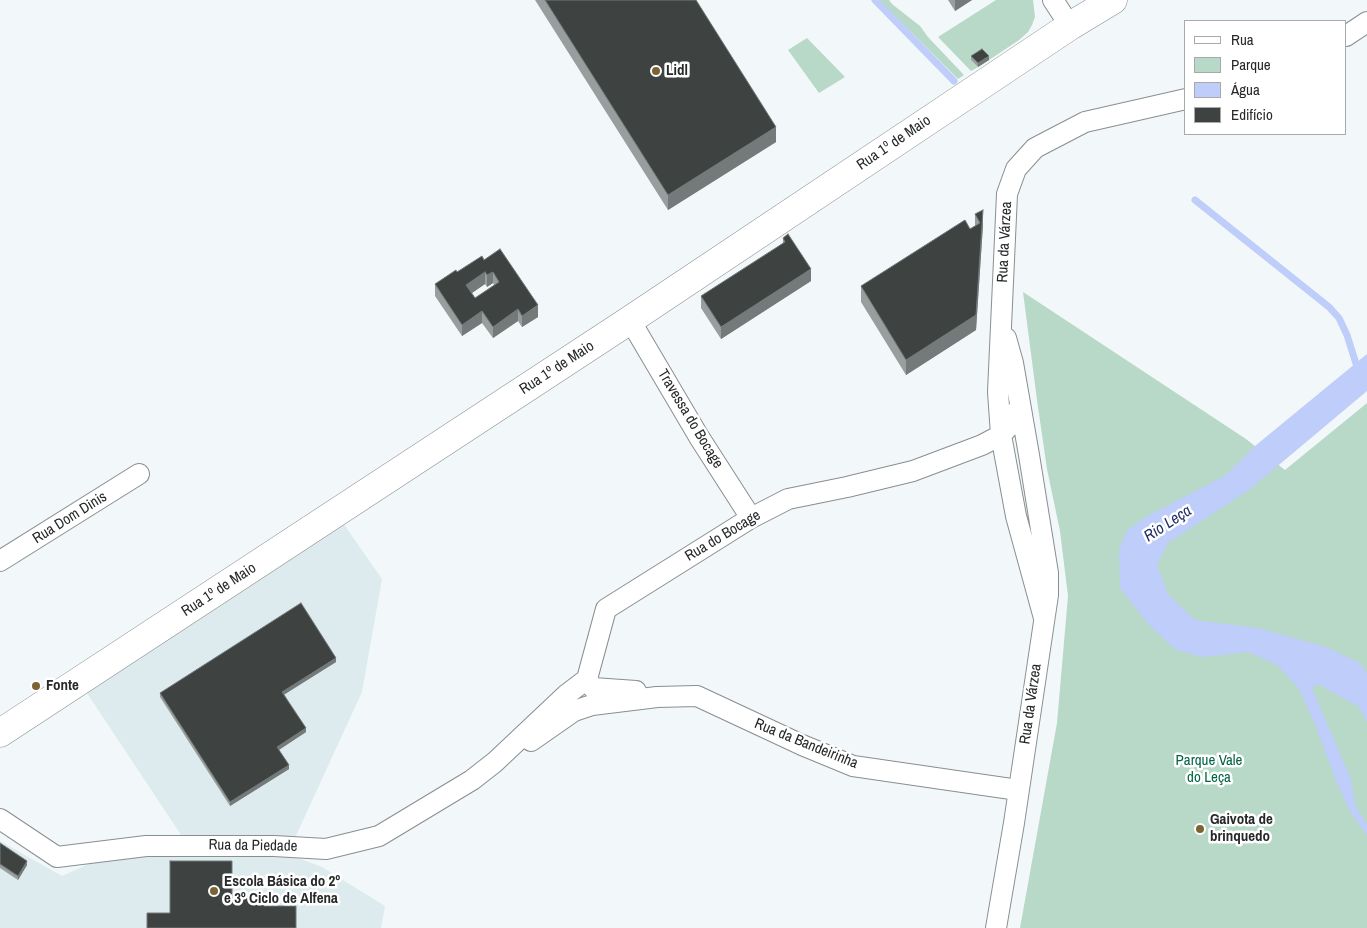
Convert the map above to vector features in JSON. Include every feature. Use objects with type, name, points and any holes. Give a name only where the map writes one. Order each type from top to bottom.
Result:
[{"type":"main road","name":"Rua 1º de Maio","points":[[0,733],[630,320],[1070,26],[1113,0]]},
{"type":"street","points":[[1053,0],[1070,26]]},
{"type":"street","points":[[1347,35],[1367,22]]},
{"type":"street","name":"Rua da Várzea","points":[[1044,618],[1016,516],[1001,435],[998,392],[1007,194],[1016,169],[1035,148],[1085,122],[1184,99]]},
{"type":"street","name":"Travessa do Bocage","points":[[630,320],[699,437],[750,518]]},
{"type":"street","name":"Rua da Várzea","points":[[996,928],[1048,595],[1048,573],[1013,363],[1001,324]]},
{"type":"street","name":"Rua do Bocage","points":[[587,679],[606,609],[750,518],[788,499],[913,471],[965,453],[1001,435],[1012,423],[1020,405]]},
{"type":"street","name":"Rua Dom Dinis","points":[[0,561],[139,474]]},
{"type":"street","points":[[495,762],[566,695],[587,679]]},
{"type":"street","name":"Rua da Bandeirinha","points":[[587,679],[593,688],[635,691],[657,697]]},
{"type":"street","name":"Rua da Bandeirinha","points":[[495,762],[574,712],[592,705],[657,697],[697,696],[802,745],[853,766],[1018,790]]},
{"type":"street","name":"Rua da Piedade","points":[[0,818],[57,857],[146,846],[274,846],[326,849],[379,836],[472,780],[495,762]]},
{"type":"shaded area","points":[[343,523],[382,579],[362,692],[294,840],[183,838],[87,693]]},
{"type":"shaded area","name":"Escola Básica do 2º e 3º Ciclo de Alfena","points":[[0,841],[62,876],[93,862],[158,851],[285,853],[322,867],[385,906],[381,928],[0,928]]},
{"type":"green space","points":[[879,0],[889,0],[920,26],[964,75],[958,79]]},
{"type":"green space","points":[[996,0],[1033,0],[1035,17],[1028,32],[1019,40],[989,60],[982,53],[971,60],[978,67],[971,71],[938,37]]},
{"type":"green space","points":[[807,38],[845,77],[819,93],[788,50]]},
{"type":"green space","name":"Parque Vale do Leça","points":[[1023,292],[1246,439],[1285,470],[1367,403],[1367,928],[1020,928],[1057,723],[1068,596],[1060,531],[1047,469]]},
{"type":"water","name":"Rio Leça","points":[[1367,354],[1367,391],[1249,490],[1168,543],[1157,565],[1168,594],[1195,620],[1258,628],[1326,647],[1360,663],[1367,673],[1367,722],[1359,707],[1318,684],[1312,688],[1351,779],[1356,807],[1367,824],[1367,835],[1350,812],[1299,689],[1277,665],[1248,652],[1203,657],[1176,650],[1149,625],[1120,588],[1119,550],[1127,530],[1147,516],[1226,475],[1255,446]]},
{"type":"building","name":"Lidl","points":[[545,0],[696,0],[776,127],[668,195]]},
{"type":"building","points":[[982,49],[989,56],[978,63],[971,56]]},
{"type":"building","points":[[983,210],[976,315],[906,360],[861,286],[965,220],[970,229],[980,223],[975,214]]},
{"type":"building","points":[[788,234],[811,269],[721,327],[701,296],[785,242],[783,238]]},
{"type":"building","points":[[500,249],[538,305],[522,316],[518,309],[493,327],[482,311],[462,325],[435,284],[482,256],[484,260]],"holes":[[[485,272],[487,275],[493,272],[499,282],[475,298],[466,285]]]},
{"type":"building","points":[[301,603],[336,658],[282,692],[306,728],[277,747],[289,765],[230,802],[160,693]]},
{"type":"building","points":[[0,843],[27,861],[18,876],[0,864]]},
{"type":"building","points":[[170,861],[232,861],[232,895],[264,895],[264,906],[296,906],[296,928],[147,928],[147,913],[170,913]]},
{"type":"waterway","points":[[875,0],[954,81]]},
{"type":"waterway","points":[[1195,200],[1329,307],[1339,318],[1347,335],[1358,370]]},
{"type":"place","name":"Lidl","points":[[656,71]]},
{"type":"place","name":"Fonte","points":[[36,686]]},
{"type":"place","name":"Gaivota de brinquedo","points":[[1200,829]]},
{"type":"place","name":"Escola Básica do 2º e 3º Ciclo de Alfena","points":[[214,891]]}]
